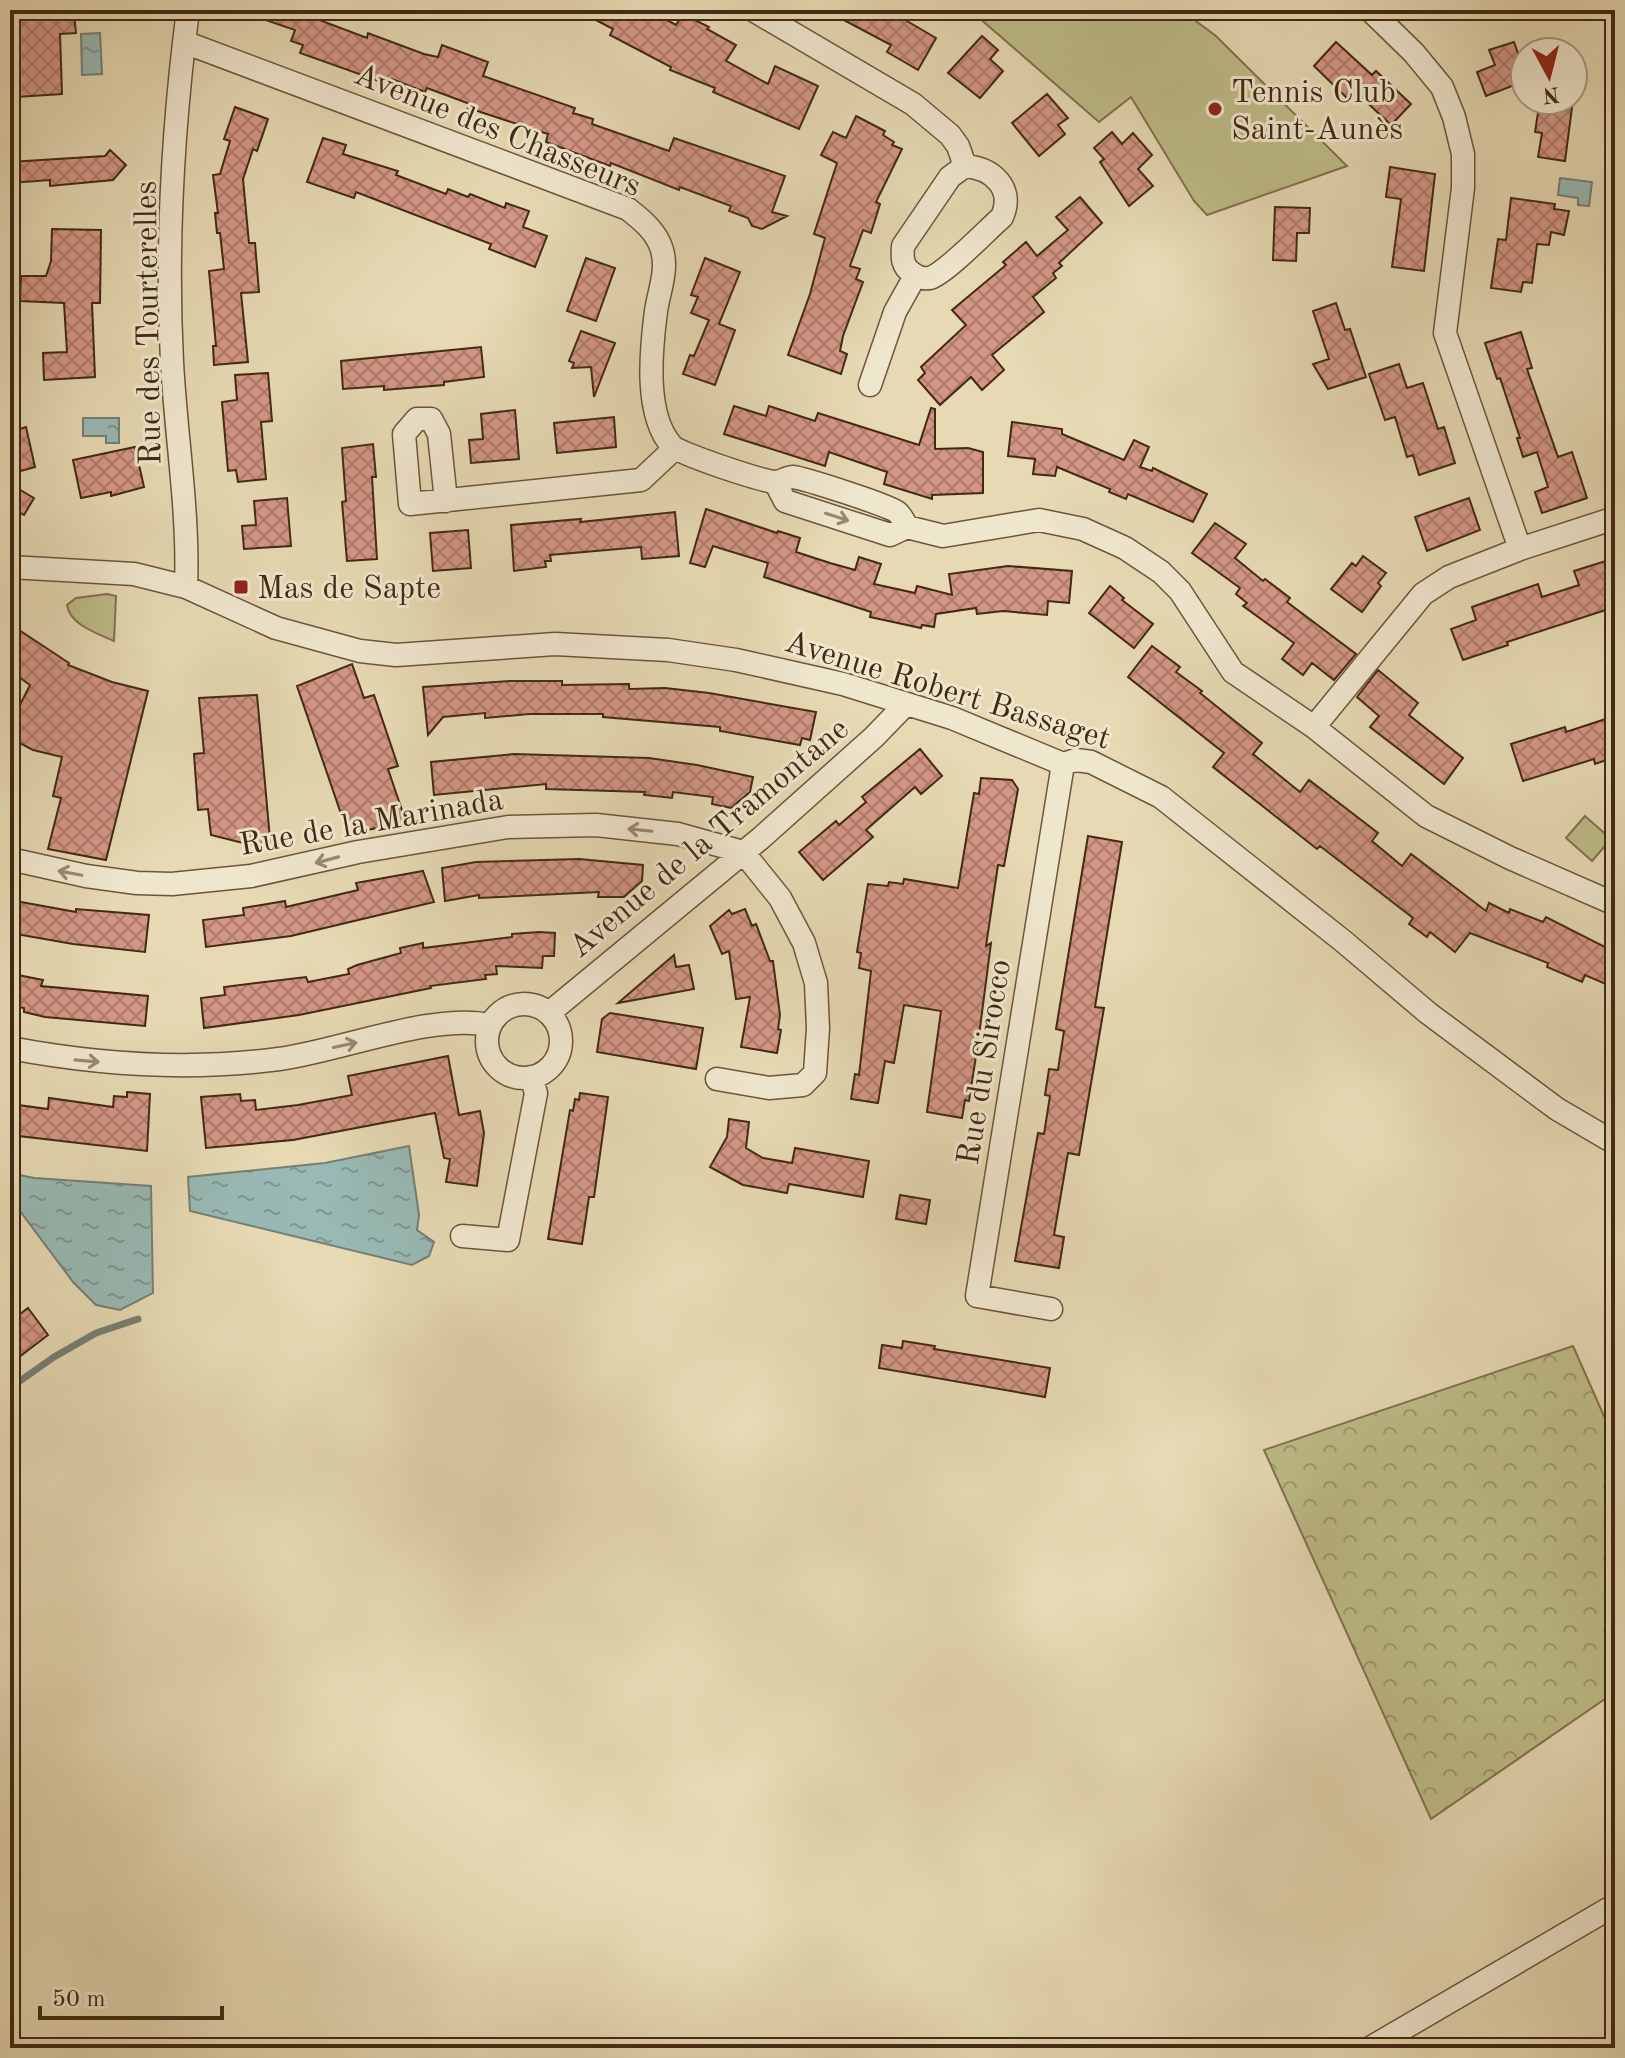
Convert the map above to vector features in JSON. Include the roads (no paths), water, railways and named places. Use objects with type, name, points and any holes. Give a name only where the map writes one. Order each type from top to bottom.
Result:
[{"type":"street","name":"Rue des Tourterelles","points":[[186,587],[188,551],[172,362],[170,250],[188,10]]},
{"type":"street","points":[[753,10],[786,19],[913,104],[950,135],[958,146],[965,166]]},
{"type":"street","points":[[1370,10],[1414,53],[1442,87],[1454,117],[1463,154],[1463,188],[1445,333],[1520,549]]},
{"type":"street","name":"Avenue des Chasseurs","points":[[184,42],[609,201],[643,220],[659,243],[665,263],[656,312],[652,395],[653,410],[662,432],[674,449]]},
{"type":"street","points":[[965,166],[981,169],[996,177],[1005,193],[1005,211],[940,272],[927,279],[915,276],[902,259],[903,246],[950,177],[965,166]]},
{"type":"street","points":[[870,385],[895,312],[915,276]]},
{"type":"street","points":[[446,501],[641,480],[674,449],[775,482],[792,477],[872,502],[897,511],[907,527],[943,536],[1039,520],[1083,529],[1125,548],[1161,572],[1180,591],[1233,672],[1314,727],[1426,816],[1510,858],[1615,904]]},
{"type":"street","points":[[1314,727],[1423,594],[1449,577],[1520,549],[1615,518]]},
{"type":"street","name":"Avenue Robert Bassaget","points":[[10,567],[134,574],[186,587],[276,628],[360,651],[396,655],[555,644],[668,650],[792,671],[952,718],[1063,764],[1076,760],[1091,762],[1161,797],[1343,941],[1428,1013],[1557,1109],[1615,1143]]},
{"type":"street","name":"Avenue de la Tramontane","points":[[549,1013],[743,852],[874,737],[905,705]]},
{"type":"street","name":"Rue du Sirocco","points":[[1051,1309],[977,1296],[1063,764]]},
{"type":"street","name":"Rue de la Marinada","points":[[10,859],[86,876],[172,884],[262,874],[358,852],[508,827],[596,825],[678,834],[743,852]]},
{"type":"street","points":[[717,1079],[769,1088],[803,1085],[815,1073],[818,1028],[816,983],[804,943],[780,898],[743,852]]},
{"type":"street","points":[[516,1004],[540,1007],[549,1013],[560,1032],[559,1053],[553,1064],[543,1073],[531,1077],[508,1075],[491,1059],[487,1048],[490,1025],[497,1015],[516,1004]]},
{"type":"street","points":[[10,1048],[68,1059],[169,1067],[280,1059],[442,1025],[466,1022],[490,1025]]},
{"type":"street","points":[[462,1236],[508,1240],[536,1093],[531,1077]]},
{"type":"street","points":[[1370,2048],[1615,1905]]},
{"type":"water","points":[[100,33],[102,74],[82,75],[81,34]]},
{"type":"water","points":[[1560,178],[1592,182],[1589,206],[1578,205],[1578,198],[1558,195]]},
{"type":"water","points":[[83,418],[119,418],[119,443],[106,443],[106,436],[83,436]]},
{"type":"water","points":[[409,1146],[419,1215],[417,1230],[434,1242],[429,1256],[412,1265],[190,1211],[188,1177],[325,1163]]},
{"type":"water","points":[[10,1173],[34,1178],[151,1186],[153,1293],[120,1310],[96,1305],[73,1282],[11,1199]]},
{"type":"waterway","points":[[10,1388],[54,1357],[96,1333],[138,1319]]},
{"type":"place","name":"Tennis Club Saint-Aunès","points":[[1215,109]]},
{"type":"place","name":"Mas de Sapte","points":[[241,587]]}]
